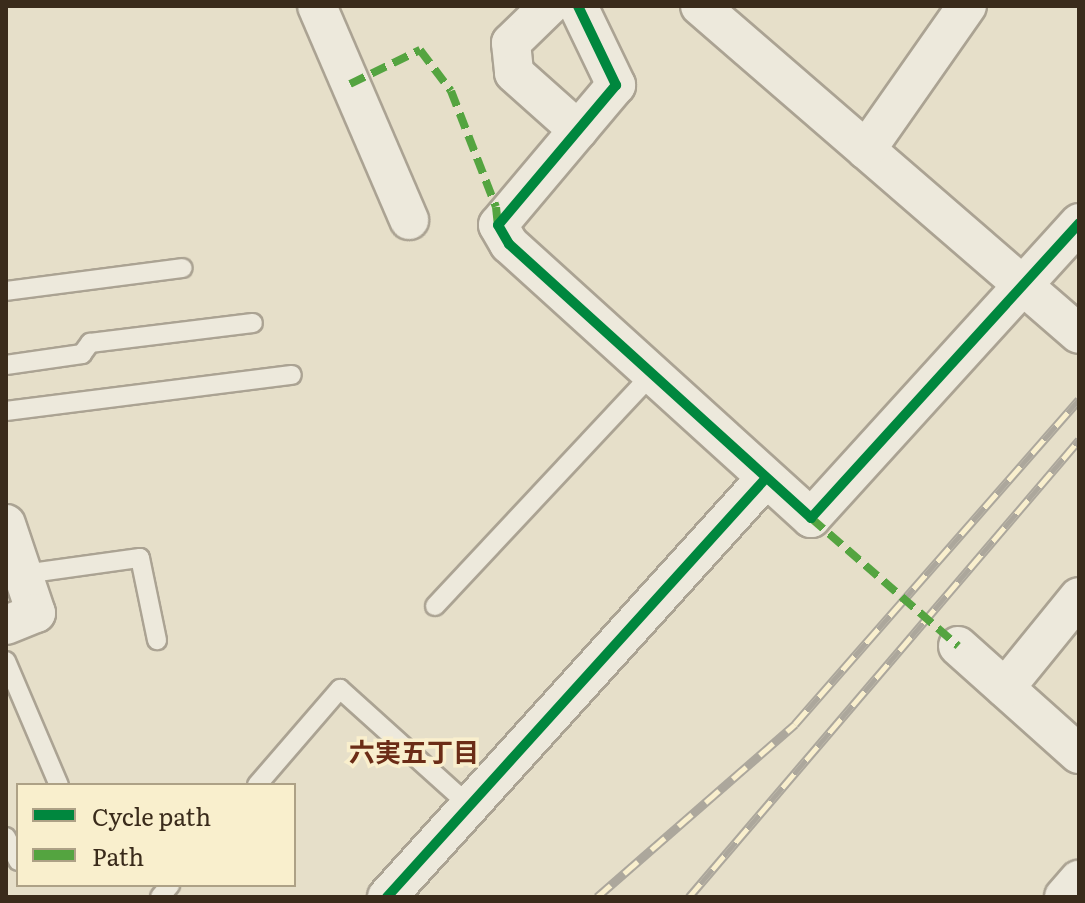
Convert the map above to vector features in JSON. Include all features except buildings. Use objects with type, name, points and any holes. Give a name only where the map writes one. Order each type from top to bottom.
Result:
[{"type":"street","points":[[317,6],[409,220]]},
{"type":"street","points":[[549,6],[511,43],[514,73],[578,130]]},
{"type":"street","points":[[578,6],[616,85],[498,225],[509,244],[811,518],[1079,223]]},
{"type":"street","points":[[700,6],[1079,334]]},
{"type":"street","points":[[866,150],[967,6]]},
{"type":"street","points":[[387,897],[766,478]]},
{"type":"street","points":[[6,524],[36,613],[6,625]]},
{"type":"street","points":[[1005,688],[1079,597]]},
{"type":"street","points":[[958,646],[1079,754]]},
{"type":"street","points":[[1064,897],[1079,880]]},
{"type":"lane","points":[[6,291],[183,268]]},
{"type":"lane","points":[[6,365],[82,354],[90,343],[253,323]]},
{"type":"lane","points":[[435,606],[652,374]]},
{"type":"lane","points":[[6,411],[292,375]]},
{"type":"lane","points":[[24,574],[140,558],[157,640]]},
{"type":"lane","points":[[6,661],[58,783]]},
{"type":"lane","points":[[259,783],[340,689],[470,806]]},
{"type":"lane","points":[[6,837],[16,857]]},
{"type":"railway","points":[[597,897],[795,724],[1079,400]]},
{"type":"railway","points":[[689,897],[1079,440]]},
{"type":"marked path","points":[[350,84],[420,50],[451,91],[496,207],[498,225]]},
{"type":"marked path","points":[[811,518],[958,646]]},
{"type":"cycle path","points":[[578,6],[616,85],[498,225],[509,244],[811,518],[1079,223]]},
{"type":"cycle path","points":[[387,897],[766,478]]},
{"type":"district","name":"六実五丁目","points":[[414,751]]}]
